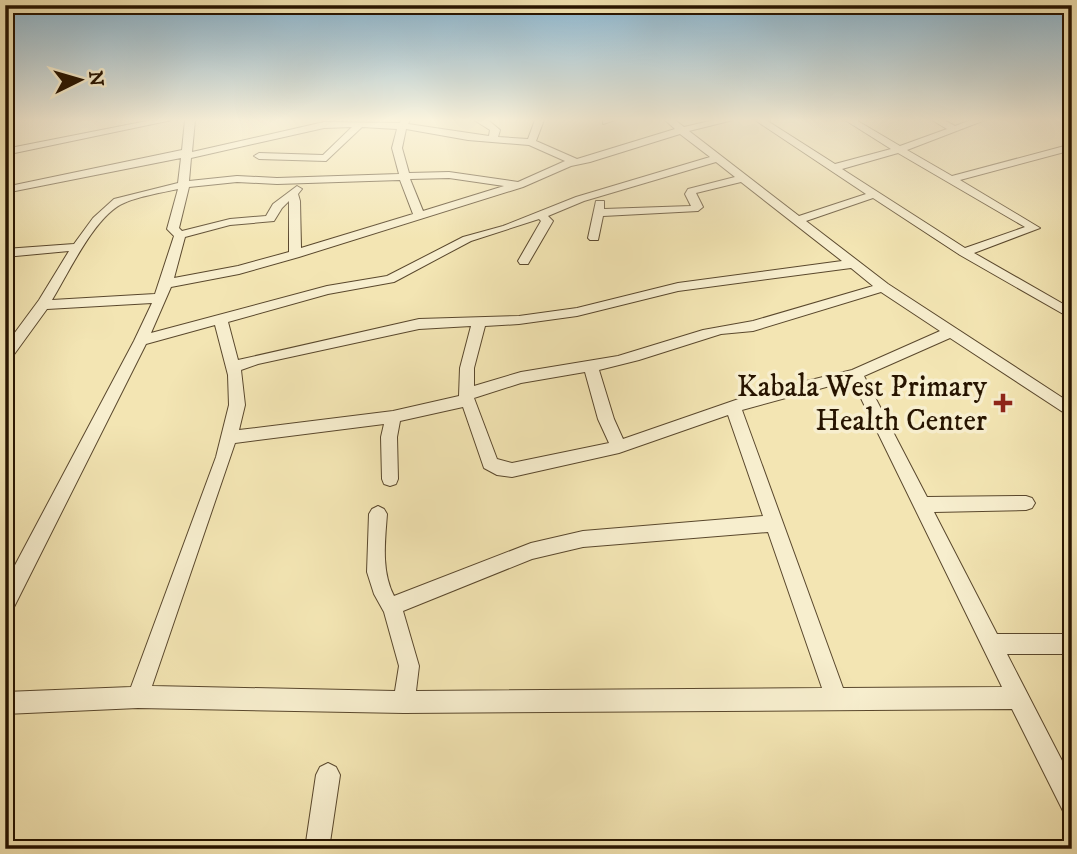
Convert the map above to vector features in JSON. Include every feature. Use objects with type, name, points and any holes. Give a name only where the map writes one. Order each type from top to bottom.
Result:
[{"type":"street","points":[[5,179],[10,189],[156,160]]},
{"type":"street","points":[[180,235],[173,229],[180,211],[184,160]]},
{"type":"street","points":[[253,177],[258,160]]},
{"type":"street","points":[[402,160],[409,195],[419,214]]},
{"type":"street","points":[[43,305],[162,291],[295,254],[519,185],[573,161],[586,160]]},
{"type":"street","points":[[141,341],[327,290],[390,279],[467,239],[597,194],[712,160]]},
{"type":"street","points":[[720,160],[883,287],[1072,412]]},
{"type":"street","points":[[820,160],[964,252],[1072,315]]},
{"type":"street","points":[[833,168],[862,160]]},
{"type":"street","points":[[919,160],[1034,228],[964,252]]},
{"type":"street","points":[[952,178],[1025,160]]},
{"type":"street","points":[[5,356],[43,305],[78,247],[110,206],[118,201],[226,178],[253,177],[277,181],[449,175],[519,185]]},
{"type":"street","points":[[599,213],[694,209],[697,207],[690,194],[692,191],[743,178]]},
{"type":"street","points":[[180,235],[230,222],[270,219],[276,206],[297,189],[300,180]]},
{"type":"street","points":[[292,193],[295,201],[295,254]]},
{"type":"street","points":[[594,238],[601,205],[597,194]]},
{"type":"street","points":[[797,220],[873,195]]},
{"type":"street","points":[[524,261],[547,221],[541,214]]},
{"type":"street","points":[[5,604],[141,341],[176,256],[180,235]]},
{"type":"street","points":[[5,253],[78,247]]},
{"type":"street","points":[[233,367],[256,359],[380,331],[454,320],[479,322],[577,312],[678,287],[852,264]]},
{"type":"street","points":[[229,438],[393,417],[467,397],[494,385],[660,350],[735,326],[753,326],[883,287]]},
{"type":"street","points":[[138,697],[229,438],[237,405],[233,367],[221,321]]},
{"type":"street","points":[[479,322],[467,368],[467,397],[489,463],[498,468],[512,470],[619,447],[733,407],[803,386],[856,374],[950,332]]},
{"type":"street","points":[[591,366],[606,419],[619,447]]},
{"type":"street","points":[[856,374],[1072,805]]},
{"type":"street","points":[[733,407],[836,699]]},
{"type":"street","points":[[390,479],[389,437],[393,417]]},
{"type":"street","points":[[923,505],[1026,503]]},
{"type":"street","points":[[378,514],[375,569],[380,591],[392,606],[409,666],[404,702]]},
{"type":"street","points":[[392,606],[531,551],[570,542],[776,523]]},
{"type":"street","points":[[993,644],[1072,644]]},
{"type":"street","points":[[5,703],[138,697],[404,702],[1020,698]]},
{"type":"street","points":[[317,849],[328,775]]},
{"type":"place","name":"Kabala West Primary Health Center","points":[[1003,403]]}]
